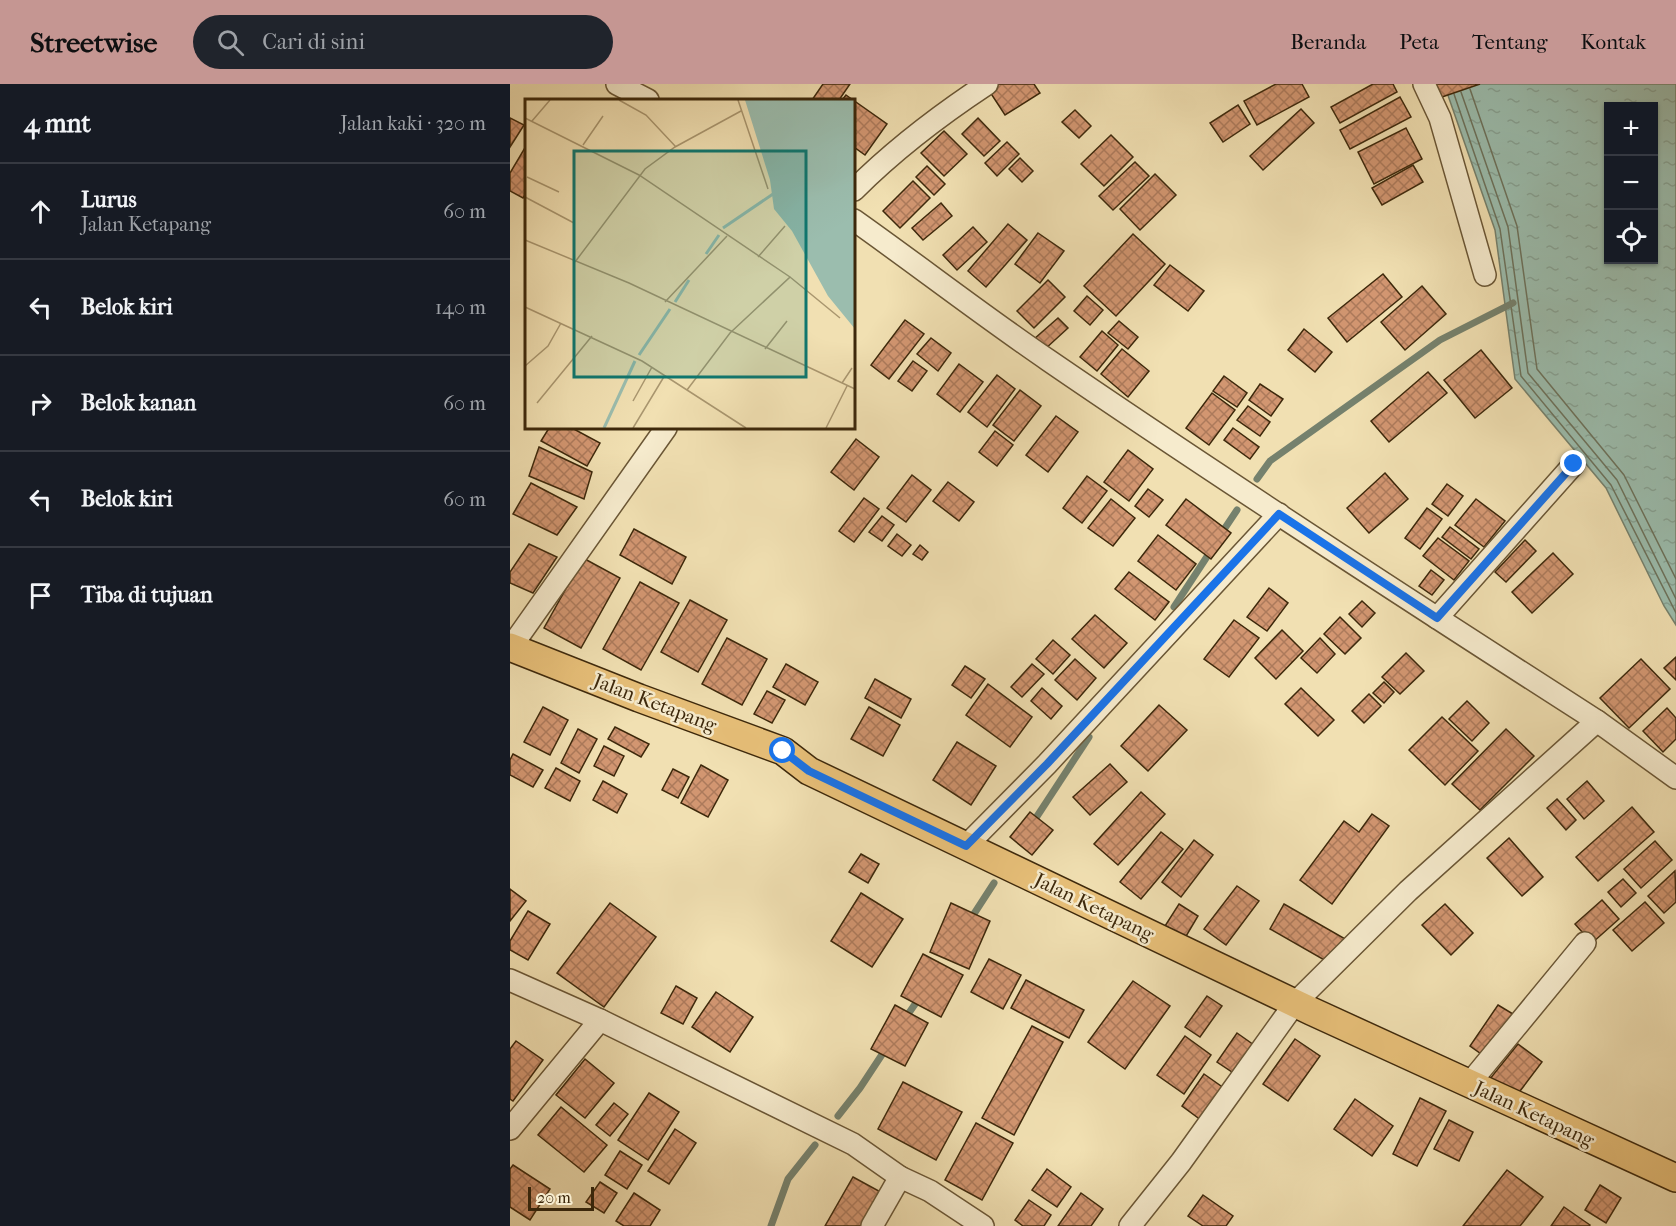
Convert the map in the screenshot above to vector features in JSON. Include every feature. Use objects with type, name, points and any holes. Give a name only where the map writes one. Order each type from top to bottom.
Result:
[{"type":"main road","name":"Jalan Ketapang","points":[[510,647],[639,699],[783,751],[809,771],[1295,1004],[1469,1084],[1673,1172]]},
{"type":"street","points":[[617,84],[646,99]]},
{"type":"street","points":[[855,189],[909,141],[955,105],[987,84]]},
{"type":"street","points":[[1425,88],[1440,118],[1485,274]]},
{"type":"street","points":[[855,221],[1136,420],[1597,721],[1676,778]]},
{"type":"street","points":[[510,647],[665,429]]},
{"type":"street","points":[[1437,618],[1574,464]]},
{"type":"street","points":[[966,846],[1047,764],[1279,514]]},
{"type":"street","points":[[1130,1226],[1181,1162],[1295,1004],[1408,891],[1597,721]]},
{"type":"street","points":[[1469,1084],[1585,943]]},
{"type":"street","points":[[510,980],[600,1020],[853,1144],[900,1177],[930,1191],[970,1222]]},
{"type":"street","points":[[510,1130],[600,1020]]},
{"type":"street","points":[[872,1226],[900,1177]]},
{"type":"water","points":[[1444,84],[1676,84],[1676,625],[1664,606],[1606,488],[1515,379],[1495,230]]},
{"type":"building","points":[[823,84],[850,84],[840,99],[813,99]]},
{"type":"building","points":[[997,84],[1034,84],[1040,93],[1005,115],[988,89]]},
{"type":"building","points":[[1276,84],[1302,84],[1309,97],[1257,125],[1244,101]]},
{"type":"building","points":[[1373,84],[1393,84],[1397,92],[1340,123],[1331,107]]},
{"type":"building","points":[[1434,84],[1480,84],[1439,98]]},
{"type":"building","points":[[1400,97],[1411,117],[1350,149],[1340,130]]},
{"type":"building","points":[[855,102],[887,124],[865,155],[855,148]]},
{"type":"building","points":[[1238,105],[1250,124],[1223,142],[1210,123]]},
{"type":"building","points":[[1301,109],[1314,123],[1263,170],[1250,156]]},
{"type":"building","points":[[1075,110],[1091,126],[1079,138],[1062,122]]},
{"type":"building","points":[[510,118],[524,125],[510,147]]},
{"type":"building","points":[[978,118],[1000,141],[984,156],[962,134]]},
{"type":"building","points":[[1406,128],[1422,159],[1374,184],[1358,152]]},
{"type":"building","points":[[944,131],[967,154],[944,176],[921,153]]},
{"type":"building","points":[[1111,135],[1133,157],[1104,186],[1081,164]]},
{"type":"building","points":[[1007,142],[1019,154],[997,176],[985,163]]},
{"type":"building","points":[[525,148],[525,195],[523,198],[510,191],[510,173]]},
{"type":"building","points":[[1020,158],[1033,171],[1022,182],[1009,169]]},
{"type":"building","points":[[1135,162],[1149,176],[1113,210],[1099,196]]},
{"type":"building","points":[[1413,165],[1423,182],[1382,205],[1372,188]]},
{"type":"building","points":[[927,166],[945,184],[934,195],[916,177]]},
{"type":"building","points":[[1155,174],[1176,195],[1140,230],[1120,209]]},
{"type":"building","points":[[913,181],[930,198],[900,228],[883,211]]},
{"type":"building","points":[[941,203],[952,216],[923,240],[912,228]]},
{"type":"building","points":[[1008,224],[1027,240],[986,287],[968,271]]},
{"type":"building","points":[[973,227],[987,242],[957,270],[943,255]]},
{"type":"building","points":[[1038,233],[1064,251],[1040,283],[1015,264]]},
{"type":"building","points":[[1133,234],[1165,264],[1116,316],[1084,286]]},
{"type":"building","points":[[1170,265],[1204,291],[1188,311],[1154,285]]},
{"type":"building","points":[[1383,274],[1402,297],[1347,342],[1328,318]]},
{"type":"building","points":[[1048,280],[1065,297],[1034,328],[1017,311]]},
{"type":"building","points":[[1422,286],[1446,314],[1405,350],[1381,322]]},
{"type":"building","points":[[1087,296],[1103,310],[1090,325],[1074,311]]},
{"type":"building","points":[[1058,318],[1068,328],[1044,350],[1034,339]]},
{"type":"building","points":[[905,320],[924,334],[889,379],[871,365]]},
{"type":"building","points":[[1119,321],[1138,337],[1128,349],[1108,333]]},
{"type":"building","points":[[1304,329],[1332,352],[1315,372],[1288,350]]},
{"type":"building","points":[[1102,331],[1118,345],[1097,371],[1080,357]]},
{"type":"building","points":[[931,338],[951,353],[938,371],[917,354]]},
{"type":"building","points":[[1122,349],[1149,371],[1128,397],[1101,374]]},
{"type":"building","points":[[1481,350],[1512,388],[1475,418],[1444,380]]},
{"type":"building","points":[[913,361],[927,371],[912,391],[898,381]]},
{"type":"building","points":[[959,364],[983,382],[960,412],[937,394]]},
{"type":"building","points":[[1428,372],[1447,393],[1389,442],[1371,421]]},
{"type":"building","points":[[997,375],[1015,389],[987,427],[968,412]]},
{"type":"building","points":[[1224,376],[1247,393],[1237,407],[1213,391]]},
{"type":"building","points":[[1260,384],[1283,399],[1271,416],[1249,400]]},
{"type":"building","points":[[1020,390],[1041,406],[1014,441],[993,425]]},
{"type":"building","points":[[1212,393],[1235,410],[1209,445],[1186,428]]},
{"type":"building","points":[[1248,406],[1270,422],[1260,436],[1237,420]]},
{"type":"building","points":[[1056,416],[1078,432],[1048,472],[1026,455]]},
{"type":"building","points":[[1233,428],[1259,447],[1250,459],[1224,440]]},
{"type":"building","points":[[548,429],[574,429],[600,443],[587,466],[541,441]]},
{"type":"building","points":[[995,431],[1013,445],[997,466],[979,452]]},
{"type":"building","points":[[856,439],[879,457],[854,490],[831,472]]},
{"type":"building","points":[[539,447],[592,472],[584,499],[529,476]]},
{"type":"building","points":[[1128,450],[1153,469],[1129,501],[1104,482]]},
{"type":"building","points":[[1385,473],[1408,499],[1369,533],[1347,508]]},
{"type":"building","points":[[912,475],[931,490],[906,522],[887,508]]},
{"type":"building","points":[[1087,476],[1107,491],[1082,523],[1063,508]]},
{"type":"building","points":[[948,482],[974,502],[959,521],[933,501]]},
{"type":"building","points":[[531,483],[577,507],[557,535],[513,514]]},
{"type":"building","points":[[1447,484],[1463,496],[1448,516],[1432,504]]},
{"type":"building","points":[[1148,489],[1163,500],[1149,517],[1135,506]]},
{"type":"building","points":[[864,498],[879,509],[854,542],[839,531]]},
{"type":"building","points":[[1111,499],[1135,518],[1113,546],[1088,528]]},
{"type":"building","points":[[1186,499],[1231,533],[1211,559],[1166,525]]},
{"type":"building","points":[[1476,499],[1505,521],[1484,547],[1455,525]]},
{"type":"building","points":[[1427,508],[1442,519],[1420,549],[1405,538]]},
{"type":"building","points":[[882,516],[894,525],[882,541],[869,532]]},
{"type":"building","points":[[1450,527],[1479,549],[1471,559],[1442,537]]},
{"type":"building","points":[[634,529],[686,557],[672,584],[620,555]]},
{"type":"building","points":[[897,534],[911,545],[902,556],[888,546]]},
{"type":"building","points":[[1158,535],[1196,564],[1176,590],[1138,561]]},
{"type":"building","points":[[1438,538],[1469,561],[1454,580],[1423,556]]},
{"type":"building","points":[[1525,540],[1536,551],[1506,582],[1495,572]]},
{"type":"building","points":[[529,544],[557,557],[533,593],[510,583],[510,572]]},
{"type":"building","points":[[920,545],[928,552],[922,560],[913,554]]},
{"type":"building","points":[[1553,553],[1573,574],[1532,613],[1512,592]]},
{"type":"building","points":[[583,558],[620,578],[581,648],[544,628]]},
{"type":"building","points":[[1431,570],[1444,580],[1432,595],[1419,586]]},
{"type":"building","points":[[1129,572],[1169,602],[1155,620],[1115,589]]},
{"type":"building","points":[[640,582],[679,603],[641,670],[603,649]]},
{"type":"building","points":[[1269,588],[1288,603],[1267,631],[1247,617]]},
{"type":"building","points":[[690,600],[727,620],[698,672],[661,652]]},
{"type":"building","points":[[1362,601],[1375,613],[1362,627],[1349,614]]},
{"type":"building","points":[[1095,615],[1127,643],[1104,668],[1072,639]]},
{"type":"building","points":[[1340,617],[1361,638],[1345,654],[1324,634]]},
{"type":"building","points":[[1234,620],[1259,638],[1229,677],[1204,659]]},
{"type":"building","points":[[1282,630],[1303,651],[1276,679],[1255,658]]},
{"type":"building","points":[[727,638],[767,659],[742,705],[702,684]]},
{"type":"building","points":[[1320,638],[1335,654],[1317,673],[1301,658]]},
{"type":"building","points":[[1053,640],[1070,655],[1053,674],[1036,659]]},
{"type":"building","points":[[1406,653],[1424,671],[1400,694],[1382,677]]},
{"type":"building","points":[[1676,657],[1676,680],[1664,668]]},
{"type":"building","points":[[1075,659],[1096,678],[1077,700],[1055,680]]},
{"type":"building","points":[[1641,659],[1670,689],[1629,728],[1600,698]]},
{"type":"building","points":[[786,664],[818,682],[805,705],[773,687]]},
{"type":"building","points":[[1032,664],[1044,674],[1022,697],[1011,687]]},
{"type":"building","points":[[965,666],[985,679],[971,698],[952,685]]},
{"type":"building","points":[[875,679],[911,699],[901,718],[865,698]]},
{"type":"building","points":[[1384,682],[1394,692],[1384,703],[1373,693]]},
{"type":"building","points":[[988,684],[1032,717],[1010,747],[966,715]]},
{"type":"building","points":[[1042,688],[1062,706],[1051,719],[1031,701]]},
{"type":"building","points":[[1301,688],[1334,720],[1318,736],[1285,704]]},
{"type":"building","points":[[767,691],[785,700],[772,723],[754,714]]},
{"type":"building","points":[[1369,694],[1381,706],[1364,723],[1352,711]]},
{"type":"building","points":[[1467,701],[1489,723],[1472,741],[1449,719]]},
{"type":"building","points":[[1159,705],[1187,730],[1148,771],[1121,746]]},
{"type":"building","points":[[543,707],[568,720],[550,755],[524,742]]},
{"type":"building","points":[[869,707],[900,725],[883,756],[851,739]]},
{"type":"building","points":[[1667,708],[1676,718],[1676,739],[1663,752],[1643,731]]},
{"type":"building","points":[[1442,717],[1478,751],[1445,785],[1409,750]]},
{"type":"building","points":[[615,727],[649,744],[641,757],[608,739]]},
{"type":"building","points":[[578,729],[597,739],[579,773],[561,763]]},
{"type":"building","points":[[1506,729],[1534,756],[1480,810],[1452,784]]},
{"type":"building","points":[[957,742],[996,766],[971,805],[933,780]]},
{"type":"building","points":[[604,746],[624,756],[614,776],[594,766]]},
{"type":"building","points":[[513,754],[543,770],[533,787],[510,775],[510,760]]},
{"type":"building","points":[[1110,764],[1127,782],[1090,815],[1073,797]]},
{"type":"building","points":[[701,765],[728,780],[708,817],[681,803]]},
{"type":"building","points":[[556,768],[580,781],[570,801],[545,788]]},
{"type":"building","points":[[673,769],[689,777],[678,798],[662,790]]},
{"type":"building","points":[[603,781],[627,794],[617,813],[593,800]]},
{"type":"building","points":[[1587,781],[1604,801],[1584,819],[1567,799]]},
{"type":"building","points":[[1141,792],[1165,814],[1118,865],[1094,844]]},
{"type":"building","points":[[1557,799],[1576,820],[1566,830],[1547,808]]},
{"type":"building","points":[[1632,807],[1654,832],[1598,881],[1576,857]]},
{"type":"building","points":[[1030,812],[1053,830],[1032,855],[1010,837]]},
{"type":"building","points":[[1372,814],[1389,826],[1332,904],[1300,880],[1344,821],[1359,832]]},
{"type":"building","points":[[1161,832],[1183,849],[1141,899],[1120,882]]},
{"type":"building","points":[[1509,838],[1543,877],[1522,896],[1487,858]]},
{"type":"building","points":[[1194,840],[1213,855],[1181,897],[1162,882]]},
{"type":"building","points":[[1655,841],[1672,860],[1641,888],[1624,869]]},
{"type":"building","points":[[861,854],[879,864],[868,883],[849,872]]},
{"type":"building","points":[[1675,871],[1676,902],[1664,913],[1648,896]]},
{"type":"building","points":[[1623,879],[1636,893],[1621,907],[1608,892]]},
{"type":"building","points":[[1237,886],[1259,901],[1226,945],[1204,929]]},
{"type":"building","points":[[510,889],[526,901],[510,921]]},
{"type":"building","points":[[861,893],[903,919],[872,967],[831,941]]},
{"type":"building","points":[[1602,900],[1619,919],[1592,943],[1575,924]]},
{"type":"building","points":[[1645,902],[1664,923],[1632,951],[1613,930]]},
{"type":"building","points":[[610,903],[656,937],[604,1007],[557,973]]},
{"type":"building","points":[[951,903],[990,921],[969,969],[930,952]]},
{"type":"building","points":[[1179,904],[1198,916],[1185,938],[1165,926]]},
{"type":"building","points":[[1284,904],[1347,940],[1333,965],[1270,929]]},
{"type":"building","points":[[1445,904],[1473,933],[1451,955],[1422,925]]},
{"type":"building","points":[[528,911],[550,924],[528,960],[510,950],[510,941]]},
{"type":"building","points":[[923,954],[963,975],[941,1017],[901,996]]},
{"type":"building","points":[[989,959],[1021,975],[1003,1009],[971,992]]},
{"type":"building","points":[[1026,980],[1084,1010],[1069,1038],[1011,1008]]},
{"type":"building","points":[[1133,981],[1170,1006],[1125,1069],[1088,1042]]},
{"type":"building","points":[[676,986],[697,998],[683,1024],[661,1013]]},
{"type":"building","points":[[716,992],[753,1017],[730,1052],[692,1027]]},
{"type":"building","points":[[1207,996],[1222,1006],[1200,1037],[1185,1027]]},
{"type":"building","points":[[895,1005],[928,1023],[905,1066],[871,1049]]},
{"type":"building","points":[[1498,1005],[1513,1014],[1484,1056],[1470,1046]]},
{"type":"building","points":[[1032,1026],[1063,1042],[1014,1135],[982,1118]]},
{"type":"building","points":[[1237,1033],[1261,1050],[1241,1078],[1217,1062]]},
{"type":"building","points":[[1185,1036],[1211,1055],[1184,1094],[1157,1075]]},
{"type":"building","points":[[1295,1039],[1320,1056],[1288,1101],[1263,1084]]},
{"type":"building","points":[[516,1041],[543,1060],[513,1101],[510,1099],[510,1049]]},
{"type":"building","points":[[1518,1044],[1542,1062],[1514,1099],[1489,1080]]},
{"type":"building","points":[[585,1059],[614,1083],[585,1118],[556,1095]]},
{"type":"building","points":[[1204,1074],[1228,1091],[1205,1123],[1182,1106]]},
{"type":"building","points":[[903,1082],[962,1112],[936,1160],[878,1129]]},
{"type":"building","points":[[649,1093],[679,1112],[648,1160],[618,1140]]},
{"type":"building","points":[[1420,1098],[1446,1111],[1417,1166],[1393,1154]]},
{"type":"building","points":[[1355,1099],[1393,1126],[1372,1156],[1334,1129]]},
{"type":"building","points":[[614,1103],[628,1114],[610,1136],[596,1125]]},
{"type":"building","points":[[561,1107],[607,1145],[584,1172],[538,1135]]},
{"type":"building","points":[[1449,1120],[1473,1132],[1459,1161],[1434,1149]]},
{"type":"building","points":[[976,1123],[1013,1143],[982,1200],[945,1180]]},
{"type":"building","points":[[675,1129],[696,1143],[669,1184],[648,1171]]},
{"type":"building","points":[[620,1151],[642,1165],[627,1189],[605,1175]]},
{"type":"building","points":[[513,1165],[550,1189],[530,1220],[510,1207],[510,1169]]},
{"type":"building","points":[[1047,1169],[1071,1187],[1057,1207],[1032,1190]]},
{"type":"building","points":[[1507,1170],[1543,1197],[1520,1226],[1463,1226]]},
{"type":"building","points":[[853,1177],[888,1196],[870,1226],[825,1226]]},
{"type":"building","points":[[600,1182],[617,1193],[604,1213],[586,1202]]},
{"type":"building","points":[[1600,1185],[1621,1198],[1606,1223],[1585,1210]]},
{"type":"building","points":[[634,1193],[660,1210],[650,1226],[624,1226],[616,1221]]},
{"type":"building","points":[[1081,1193],[1103,1209],[1091,1226],[1058,1226]]},
{"type":"building","points":[[1203,1195],[1233,1216],[1226,1226],[1203,1226],[1188,1216]]},
{"type":"building","points":[[1029,1200],[1051,1215],[1044,1226],[1023,1226],[1015,1220]]},
{"type":"building","points":[[1564,1207],[1590,1225],[1551,1226]]},
{"type":"waterway","points":[[1257,479],[1270,461],[1440,340],[1513,303]]},
{"type":"waterway","points":[[1221,534],[1237,510]]},
{"type":"waterway","points":[[1174,607],[1212,549]]},
{"type":"waterway","points":[[1032,824],[1089,737]]},
{"type":"waterway","points":[[970,920],[994,883]]},
{"type":"waterway","points":[[904,1020],[920,997]]},
{"type":"waterway","points":[[838,1116],[887,1047]]},
{"type":"waterway","points":[[771,1226],[788,1179],[815,1145]]},
{"type":"route","points":[[783,751],[809,771],[966,846],[1047,764],[1279,514],[1437,618],[1574,464]]}]
